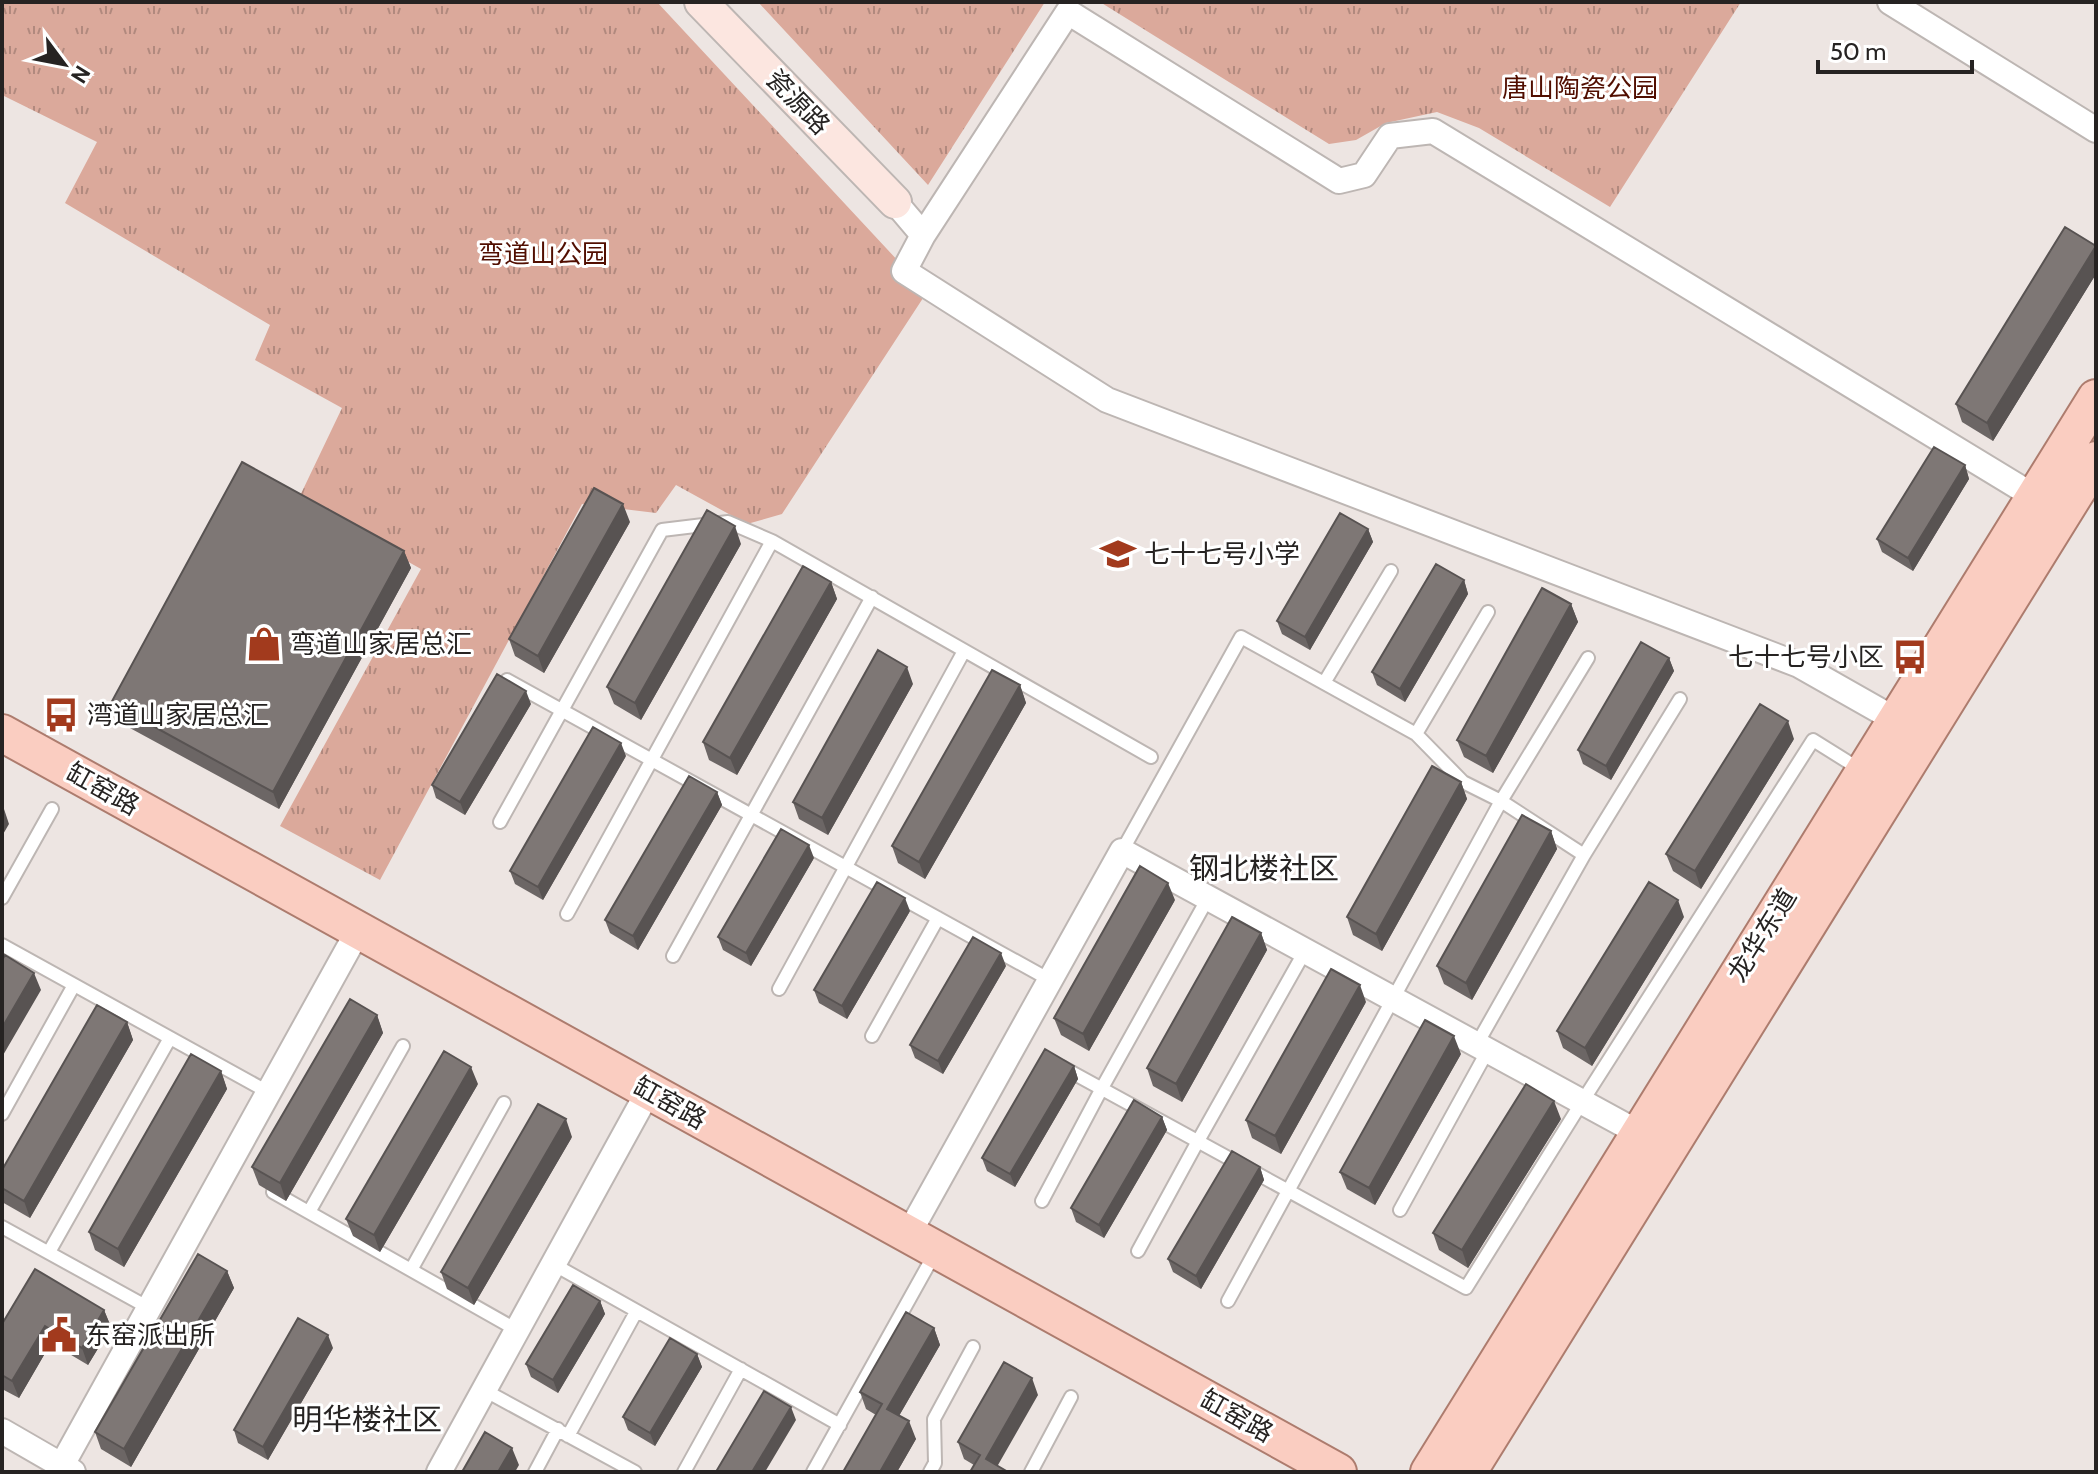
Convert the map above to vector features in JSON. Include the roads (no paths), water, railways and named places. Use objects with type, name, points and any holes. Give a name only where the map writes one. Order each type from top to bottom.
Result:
[{"type":"main road","name":"龙华东道","points":[[1429,1472],[2096,398]]},
{"type":"main road","name":"龙华东道","points":[[1468,1472],[2096,460]]},
{"type":"main road","name":"缸窑路","points":[[2,733],[1338,1472]]},
{"type":"street","name":"瓷源路","points":[[701,2],[895,202]]},
{"type":"street","points":[[1890,2],[2096,130]]},
{"type":"street","points":[[1896,720],[1799,665],[1107,400],[904,271],[923,235],[1068,12],[1339,181],[1364,175],[1390,136],[1433,131],[2035,497]]},
{"type":"street","points":[[895,202],[923,235]]},
{"type":"street","points":[[922,1243],[1050,980],[1122,851],[1639,1133]]},
{"type":"street","points":[[2,1431],[68,1469],[149,1308],[358,931]]},
{"type":"street","points":[[439,1472],[648,1092]]},
{"type":"lane","points":[[500,822],[662,530],[728,522],[772,541],[1151,757]]},
{"type":"lane","points":[[567,914],[772,541]]},
{"type":"lane","points":[[1324,683],[1391,571]]},
{"type":"lane","points":[[673,956],[872,597]]},
{"type":"lane","points":[[1416,734],[1488,612]]},
{"type":"lane","points":[[1122,851],[1241,637],[1416,734],[1463,782],[1501,801],[1584,855]]},
{"type":"lane","points":[[779,989],[964,651]]},
{"type":"lane","points":[[1228,1301],[1501,801],[1588,658]]},
{"type":"lane","points":[[503,678],[1050,980]]},
{"type":"lane","points":[[1400,1210],[1584,855],[1680,699]]},
{"type":"lane","points":[[1055,1062],[1466,1288],[1813,740],[1864,771]]},
{"type":"lane","points":[[2,898],[52,809]]},
{"type":"lane","points":[[1042,1201],[1208,898]]},
{"type":"lane","points":[[872,1036],[938,918]]},
{"type":"lane","points":[[2,945],[268,1092]]},
{"type":"lane","points":[[1138,1251],[1305,951]]},
{"type":"lane","points":[[2,1114],[74,985]]},
{"type":"lane","points":[[49,1252],[170,1038]]},
{"type":"lane","points":[[309,1212],[403,1046]]},
{"type":"lane","points":[[411,1270],[504,1103]]},
{"type":"lane","points":[[260,1184],[517,1330]]},
{"type":"lane","points":[[2,1227],[149,1308]]},
{"type":"lane","points":[[813,1472],[840,1425],[922,1243]]},
{"type":"lane","points":[[553,1264],[840,1425]]},
{"type":"lane","points":[[535,1472],[563,1433],[636,1312]]},
{"type":"lane","points":[[930,1472],[935,1463],[934,1419],[973,1347]]},
{"type":"lane","points":[[684,1472],[741,1369]]},
{"type":"lane","points":[[484,1390],[635,1472]]},
{"type":"lane","points":[[1031,1472],[1071,1397]]},
{"type":"place","name":"七十七号小学","points":[[1118,554]]},
{"type":"place","name":"弯道山家居总汇","points":[[264,644]]},
{"type":"place","name":"七十七号小区","points":[[1910,657]]},
{"type":"place","name":"湾道山家居总汇","points":[[61,715]]},
{"type":"place","name":"东窑派出所","points":[[59,1335]]},
{"type":"district","name":"钢北楼社区","points":[[1264,869]]},
{"type":"district","name":"明华楼社区","points":[[367,1420]]},
{"type":"park label","name":"唐山陶瓷公园","points":[[1580,88]]},
{"type":"park label","name":"弯道山公园","points":[[543,254]]}]
